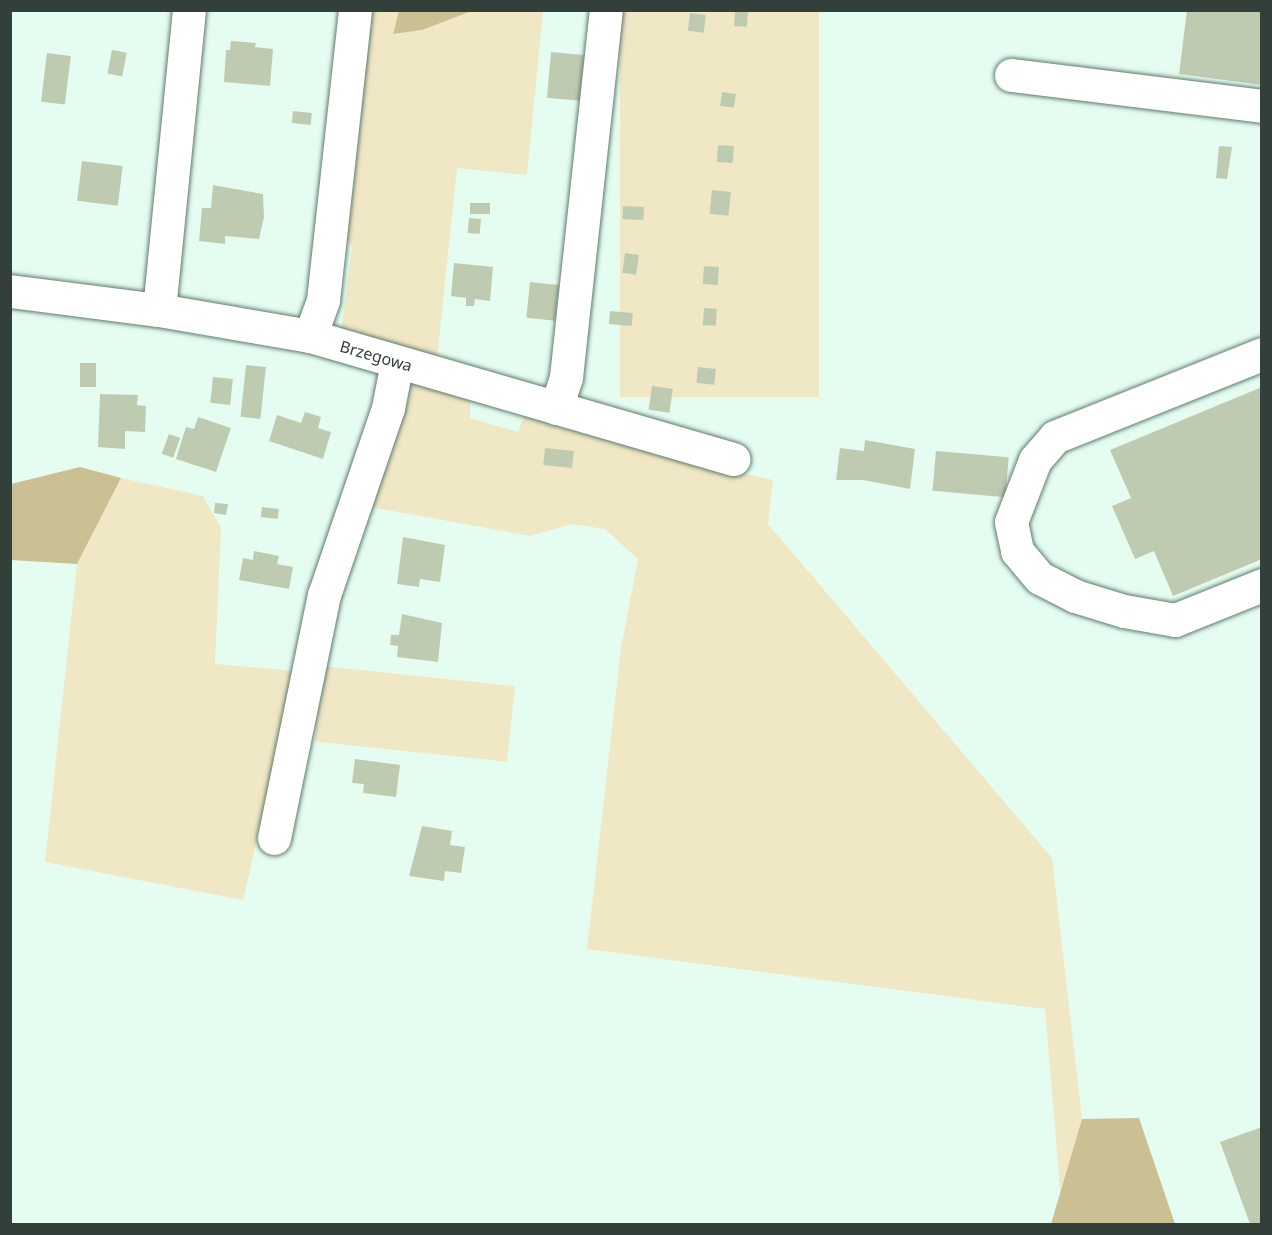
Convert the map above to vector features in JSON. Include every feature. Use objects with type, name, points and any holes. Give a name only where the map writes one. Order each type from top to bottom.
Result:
[{"type":"street","points":[[159,310],[189,10]]},
{"type":"street","points":[[310,336],[323,300],[355,10]]},
{"type":"street","points":[[556,408],[566,377],[606,10]]},
{"type":"street","points":[[1011,75],[1262,106]]},
{"type":"street","name":"Brzegowa","points":[[10,291],[159,310],[310,336],[734,459]]},
{"type":"street","points":[[1262,354],[1055,437],[1035,460],[1011,522],[1017,551],[1040,578],[1075,596],[1124,611],[1175,620],[1262,585]]},
{"type":"street","points":[[274,838],[324,595],[388,408],[397,362]]},
{"type":"shaded area","points":[[399,10],[472,11],[422,30],[393,34]]},
{"type":"shaded area","points":[[367,11],[399,11],[393,34],[422,30],[472,11],[543,11],[527,175],[457,168],[437,359],[341,333],[352,247],[342,234]]},
{"type":"shaded area","points":[[620,11],[819,11],[819,397],[620,397]]},
{"type":"shaded area","points":[[408,373],[470,396],[470,418],[518,432],[528,405],[652,452],[773,480],[768,524],[1052,858],[1082,1119],[1061,1200],[1045,1009],[587,949],[621,648],[638,559],[605,529],[572,524],[530,536],[365,506]]},
{"type":"shaded area","points":[[80,467],[121,478],[77,564],[11,560],[11,484]]},
{"type":"shaded area","points":[[121,478],[203,496],[221,528],[215,664],[296,671],[243,900],[45,862],[77,564]]},
{"type":"shaded area","points":[[323,666],[515,686],[507,762],[315,742]]},
{"type":"shaded area","points":[[1139,1118],[1175,1224],[1051,1224],[1082,1119]]},
{"type":"building","points":[[1187,10],[1262,10],[1262,85],[1179,74]]},
{"type":"building","points":[[735,11],[748,12],[747,27],[734,26]]},
{"type":"building","points":[[690,13],[706,15],[704,33],[688,31]]},
{"type":"building","points":[[231,41],[256,43],[255,47],[273,49],[270,86],[224,82],[226,50],[230,50]]},
{"type":"building","points":[[112,50],[127,53],[122,76],[107,74]]},
{"type":"building","points":[[551,52],[584,55],[580,101],[547,98]]},
{"type":"building","points":[[47,53],[71,56],[65,105],[41,102]]},
{"type":"building","points":[[722,92],[736,94],[734,108],[720,106]]},
{"type":"building","points":[[293,111],[312,113],[311,125],[292,123]]},
{"type":"building","points":[[718,145],[734,146],[733,163],[717,162]]},
{"type":"building","points":[[1219,146],[1232,147],[1227,179],[1216,178]]},
{"type":"building","points":[[82,161],[123,166],[118,206],[77,201]]},
{"type":"building","points":[[213,185],[263,194],[264,217],[259,239],[225,236],[225,244],[199,241],[202,208],[211,208]]},
{"type":"building","points":[[712,190],[731,192],[728,216],[709,214]]},
{"type":"building","points":[[470,203],[490,203],[490,214],[470,214]]},
{"type":"building","points":[[623,206],[644,207],[643,220],[622,219]]},
{"type":"building","points":[[469,218],[481,219],[480,234],[468,233]]},
{"type":"building","points":[[625,253],[639,255],[636,275],[622,273]]},
{"type":"building","points":[[454,263],[493,267],[490,301],[475,299],[474,306],[466,306],[466,298],[451,296]]},
{"type":"building","points":[[704,266],[719,267],[718,285],[703,284]]},
{"type":"building","points":[[530,282],[559,285],[555,321],[526,318]]},
{"type":"building","points":[[704,308],[717,309],[716,326],[703,325]]},
{"type":"building","points":[[610,311],[633,313],[632,326],[609,324]]},
{"type":"building","points":[[80,363],[96,363],[96,387],[80,387]]},
{"type":"building","points":[[246,365],[266,367],[260,419],[241,417]]},
{"type":"building","points":[[698,367],[716,369],[714,385],[696,383]]},
{"type":"building","points":[[213,377],[233,379],[230,405],[210,403]]},
{"type":"building","points":[[652,386],[673,389],[669,413],[649,410]]},
{"type":"building","points":[[1262,387],[1262,559],[1173,596],[1154,551],[1135,559],[1112,506],[1131,498],[1110,450]]},
{"type":"building","points":[[100,394],[138,395],[137,405],[146,406],[145,432],[125,431],[125,449],[98,447]]},
{"type":"building","points":[[305,412],[321,417],[318,428],[331,432],[323,459],[269,441],[277,415],[301,423]]},
{"type":"building","points":[[198,417],[231,428],[216,472],[176,459],[186,427],[194,429]]},
{"type":"building","points":[[169,434],[180,438],[173,458],[162,454]]},
{"type":"building","points":[[865,440],[915,449],[910,489],[863,480],[836,480],[840,448],[864,451]]},
{"type":"building","points":[[545,448],[574,451],[572,468],[543,465]]},
{"type":"building","points":[[936,451],[1009,457],[1005,497],[933,491]]},
{"type":"building","points":[[215,503],[228,504],[226,515],[214,513]]},
{"type":"building","points":[[262,507],[279,509],[278,519],[261,517]]},
{"type":"building","points":[[403,537],[445,545],[440,582],[420,579],[419,587],[397,584]]},
{"type":"building","points":[[254,551],[279,556],[277,564],[293,567],[289,589],[239,580],[243,558],[253,560]]},
{"type":"building","points":[[402,614],[442,623],[438,662],[397,657],[398,646],[390,645],[391,635],[399,635]]},
{"type":"building","points":[[355,759],[400,765],[396,797],[363,793],[364,784],[352,783]]},
{"type":"building","points":[[422,826],[452,831],[450,845],[465,847],[461,873],[445,871],[444,881],[409,876]]},
{"type":"building","points":[[1262,1127],[1262,1224],[1250,1224],[1220,1142]]}]
